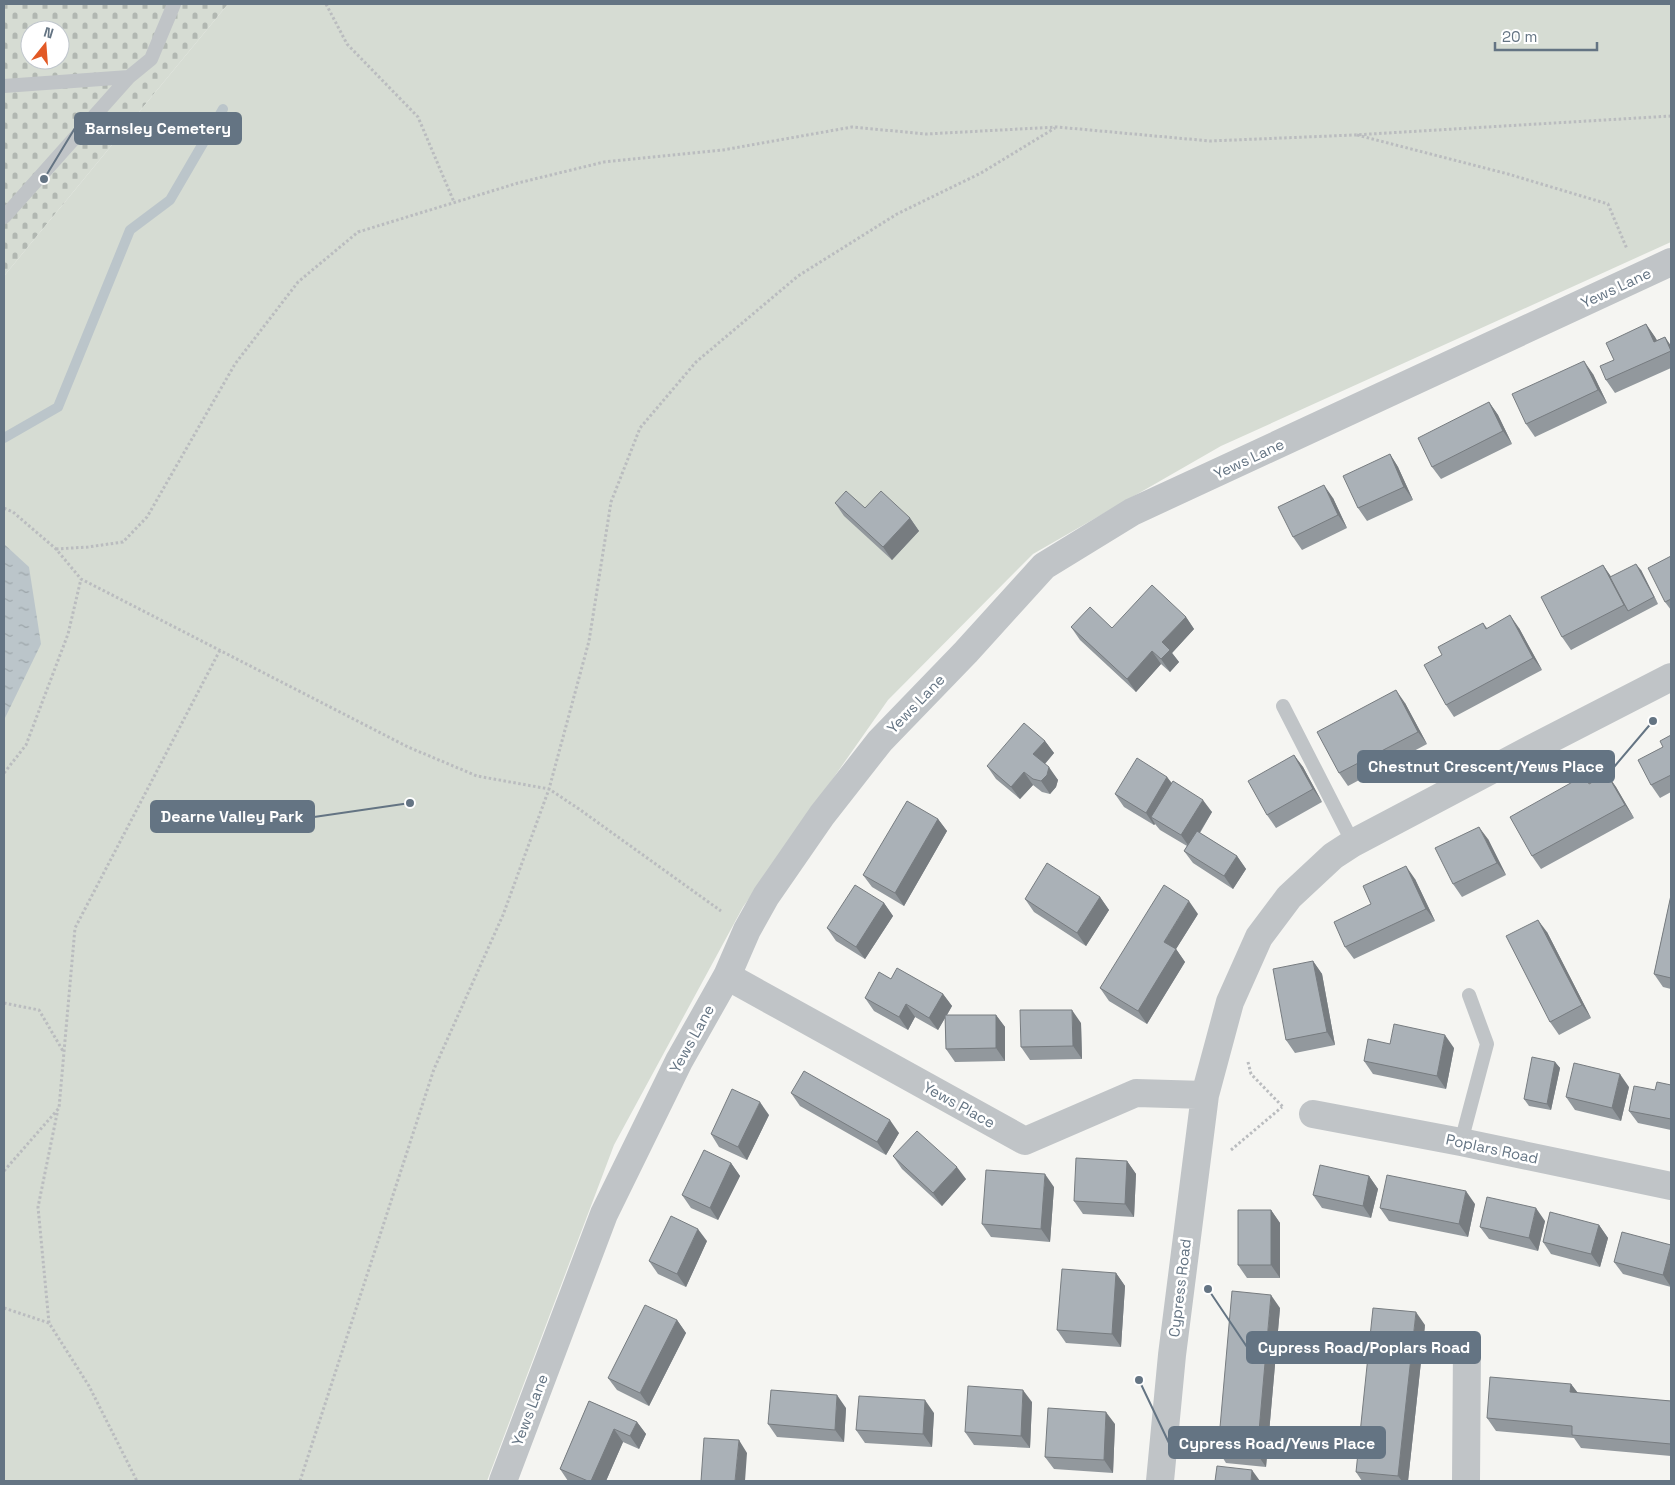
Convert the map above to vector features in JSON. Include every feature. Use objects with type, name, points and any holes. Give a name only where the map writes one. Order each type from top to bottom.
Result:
[{"type":"street","name":"Yews Lane","points":[[504,1481],[604,1214],[679,1061],[727,976],[747,930],[766,896],[822,815],[880,742],[966,652],[1044,566],[1132,512],[1671,262]]},
{"type":"street","name":"Cypress Road","points":[[1160,1481],[1172,1355],[1205,1095],[1230,1002],[1259,937],[1289,896],[1333,856],[1353,843],[1531,748],[1671,677]]},
{"type":"street","name":"Yews Place","points":[[727,976],[1024,1141],[1136,1093],[1205,1095]]},
{"type":"street","name":"Poplars Road","points":[[1313,1114],[1461,1142],[1671,1186]]},
{"type":"street","points":[[1466,1481],[1467,1346]]},
{"type":"lane","points":[[4,217],[129,77],[151,59],[174,4]]},
{"type":"lane","points":[[4,86],[129,77]]},
{"type":"lane","points":[[1283,706],[1353,843]]},
{"type":"lane","points":[[1461,1142],[1487,1044],[1469,995]]},
{"type":"path","points":[[326,4],[347,44],[418,117],[454,202]]},
{"type":"path","points":[[56,549],[123,542],[147,517],[235,364],[298,282],[358,232],[518,183],[604,162],[723,150],[852,127],[926,134],[1057,127],[1210,141],[1354,135],[1671,116]]},
{"type":"path","points":[[300,1481],[434,1069],[503,915],[549,789],[589,641],[611,502],[640,428],[696,362],[798,276],[897,214],[981,173],[1057,127]]},
{"type":"path","points":[[1354,135],[1508,174],[1608,204],[1628,252]]},
{"type":"path","points":[[4,508],[13,512],[56,549],[81,579],[408,747],[477,776],[549,789],[747,930]]},
{"type":"path","points":[[4,773],[26,745],[68,634],[81,579]]},
{"type":"path","points":[[137,1481],[89,1386],[48,1323],[38,1207],[59,1108],[75,928],[220,650]]},
{"type":"path","points":[[4,1004],[39,1010],[63,1052]]},
{"type":"path","points":[[1231,1150],[1282,1107]]},
{"type":"path","points":[[4,1171],[59,1108]]},
{"type":"path","points":[[4,1308],[48,1323]]},
{"type":"green space","points":[[4,4],[228,4],[4,276]]},
{"type":"green space","points":[[228,4],[1671,4],[1671,242],[1221,446],[1033,554],[888,700],[743,907],[614,1145],[487,1481],[4,1481],[4,276]]},
{"type":"water","points":[[4,544],[29,567],[41,644],[4,720]]},
{"type":"building","points":[[1646,324],[1654,342],[1665,337],[1671,351],[1606,380],[1600,366],[1614,360],[1606,343]]},
{"type":"building","points":[[1584,361],[1598,390],[1526,424],[1512,394]]},
{"type":"building","points":[[1489,402],[1503,431],[1432,467],[1418,438]]},
{"type":"building","points":[[1390,454],[1404,487],[1358,508],[1343,476]]},
{"type":"building","points":[[1324,485],[1338,515],[1293,537],[1278,507]]},
{"type":"building","points":[[846,491],[865,508],[881,491],[910,518],[883,547],[835,503]]},
{"type":"building","points":[[1671,556],[1671,599],[1665,602],[1648,568]]},
{"type":"building","points":[[1636,564],[1654,597],[1628,611],[1610,577]]},
{"type":"building","points":[[1603,565],[1624,605],[1562,637],[1541,597]]},
{"type":"building","points":[[1152,585],[1186,617],[1162,642],[1170,650],[1161,659],[1152,651],[1127,679],[1071,627],[1090,607],[1112,628]]},
{"type":"building","points":[[1510,615],[1533,658],[1446,705],[1424,665],[1442,655],[1438,647],[1483,623],[1486,629]]},
{"type":"building","points":[[1396,690],[1418,732],[1339,773],[1317,732]]},
{"type":"building","points":[[1024,723],[1045,741],[1033,754],[1049,767],[1047,775],[1041,781],[1033,779],[1024,772],[1011,787],[987,766]]},
{"type":"building","points":[[1671,735],[1671,775],[1651,785],[1638,760],[1663,747],[1660,741]]},
{"type":"building","points":[[1294,755],[1313,789],[1267,815],[1248,781]]},
{"type":"building","points":[[1137,758],[1167,777],[1146,813],[1115,794]]},
{"type":"building","points":[[1607,774],[1625,805],[1532,856],[1510,817],[1585,775],[1589,784]]},
{"type":"building","points":[[1173,781],[1203,800],[1181,835],[1151,817]]},
{"type":"building","points":[[907,801],[938,819],[895,893],[863,875]]},
{"type":"building","points":[[1479,827],[1497,863],[1453,884],[1435,848]]},
{"type":"building","points":[[1197,831],[1237,856],[1224,876],[1184,851]]},
{"type":"building","points":[[1047,863],[1100,897],[1077,933],[1025,899]]},
{"type":"building","points":[[1406,866],[1426,909],[1345,947],[1334,922],[1371,904],[1363,886]]},
{"type":"building","points":[[855,885],[884,903],[856,947],[827,928]]},
{"type":"building","points":[[1164,885],[1189,901],[1164,942],[1176,949],[1138,1011],[1100,988]]},
{"type":"building","points":[[1671,895],[1671,978],[1654,974]]},
{"type":"building","points":[[1538,920],[1582,1005],[1550,1022],[1506,936]]},
{"type":"building","points":[[1313,961],[1327,1032],[1286,1040],[1273,969]]},
{"type":"building","points":[[897,968],[943,994],[929,1018],[906,1004],[899,1017],[865,998],[879,972],[891,979]]},
{"type":"building","points":[[1020,1010],[1072,1010],[1073,1046],[1021,1047]]},
{"type":"building","points":[[945,1015],[996,1015],[996,1048],[946,1049]]},
{"type":"building","points":[[1394,1024],[1445,1035],[1437,1076],[1364,1061],[1368,1039],[1390,1044]]},
{"type":"building","points":[[1532,1057],[1555,1062],[1547,1104],[1524,1099]]},
{"type":"building","points":[[1574,1063],[1620,1074],[1612,1108],[1566,1097]]},
{"type":"building","points":[[804,1071],[890,1120],[877,1142],[791,1093]]},
{"type":"building","points":[[1657,1082],[1671,1085],[1671,1119],[1629,1111],[1634,1086],[1655,1090]]},
{"type":"building","points":[[732,1089],[760,1102],[738,1147],[711,1134]]},
{"type":"building","points":[[917,1131],[957,1167],[933,1193],[893,1156]]},
{"type":"building","points":[[704,1150],[731,1163],[710,1208],[682,1195]]},
{"type":"building","points":[[1076,1158],[1127,1161],[1125,1204],[1074,1201]]},
{"type":"building","points":[[1320,1165],[1369,1176],[1363,1206],[1313,1195]]},
{"type":"building","points":[[986,1170],[1045,1174],[1041,1229],[982,1224]]},
{"type":"building","points":[[1387,1175],[1466,1191],[1459,1224],[1380,1208]]},
{"type":"building","points":[[1487,1197],[1536,1208],[1529,1238],[1480,1227]]},
{"type":"building","points":[[1238,1210],[1271,1210],[1271,1265],[1238,1265]]},
{"type":"building","points":[[1550,1212],[1599,1225],[1591,1254],[1543,1242]]},
{"type":"building","points":[[671,1216],[698,1229],[677,1274],[649,1261]]},
{"type":"building","points":[[1622,1232],[1671,1245],[1663,1275],[1614,1262]]},
{"type":"building","points":[[1062,1269],[1116,1273],[1112,1334],[1057,1330]]},
{"type":"building","points":[[1232,1291],[1271,1295],[1257,1454],[1218,1450]]},
{"type":"building","points":[[645,1305],[677,1320],[640,1393],[608,1378]]},
{"type":"building","points":[[1373,1308],[1416,1312],[1398,1476],[1356,1472]]},
{"type":"building","points":[[1490,1377],[1571,1384],[1570,1392],[1671,1401],[1671,1444],[1572,1435],[1572,1426],[1487,1418]]},
{"type":"building","points":[[968,1386],[1023,1390],[1021,1436],[965,1432]]},
{"type":"building","points":[[771,1390],[837,1395],[835,1430],[768,1424]]},
{"type":"building","points":[[859,1396],[925,1400],[923,1434],[856,1430]]},
{"type":"building","points":[[589,1401],[637,1422],[630,1436],[614,1429],[591,1481],[560,1469]]},
{"type":"building","points":[[1048,1408],[1106,1412],[1104,1460],[1045,1457]]},
{"type":"building","points":[[704,1438],[739,1440],[735,1481],[701,1481]]},
{"type":"building","points":[[1217,1466],[1252,1470],[1251,1481],[1215,1481]]},
{"type":"waterway","points":[[4,438],[58,407],[130,230],[170,200],[223,109]]},
{"type":"place","name":"Barnsley Cemetery","points":[[44,179]]},
{"type":"place","name":"Chestnut Crescent/Yews Place","points":[[1653,721]]},
{"type":"place","name":"Dearne Valley Park","points":[[410,803]]},
{"type":"place","name":"Cypress Road/Poplars Road","points":[[1208,1289]]},
{"type":"place","name":"Cypress Road/Yews Place","points":[[1139,1380]]}]
